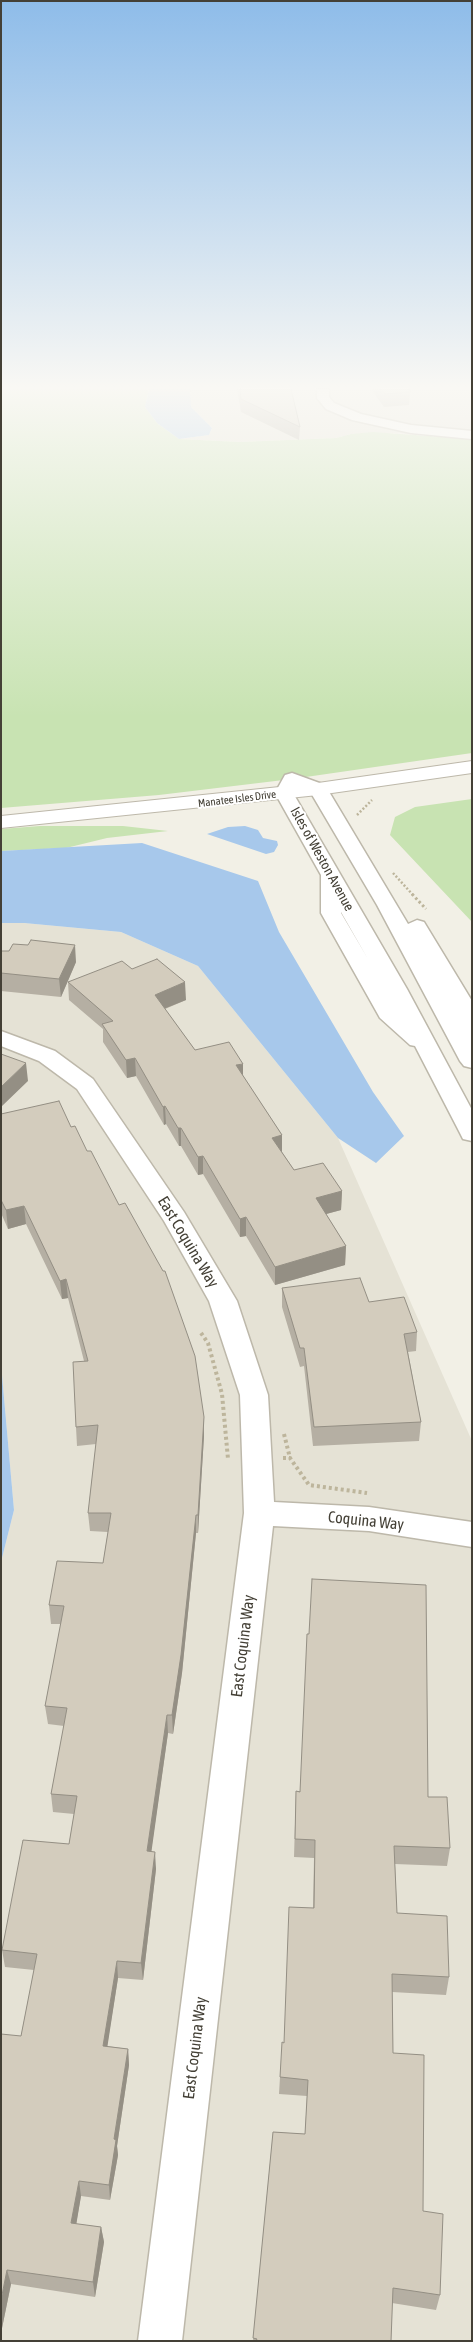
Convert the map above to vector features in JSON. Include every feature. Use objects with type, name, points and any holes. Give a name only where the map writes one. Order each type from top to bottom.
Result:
[{"type":"street","name":"Manatee Isles Drive","points":[[1,822],[288,786],[472,753]]},
{"type":"street","name":"Manatee Isles Drive","points":[[1,808],[288,786],[318,789],[472,767]]},
{"type":"street","name":"Isles of Weston Avenue","points":[[288,786],[350,910],[396,989],[472,1132]]},
{"type":"street","points":[[318,789],[387,905],[439,983]]},
{"type":"street","points":[[365,869],[403,902],[439,983],[459,1038],[472,1061]]},
{"type":"street","points":[[330,872],[331,913],[391,1018],[425,1045]]},
{"type":"street","points":[[350,910],[387,905]]},
{"type":"street","points":[[396,989],[439,983]]},
{"type":"street","name":"East Coquina Way","points":[[4,1038],[47,1056],[86,1084],[175,1218],[223,1301],[254,1395],[259,1513],[160,2341]]},
{"type":"street","name":"Coquina Way","points":[[259,1513],[370,1519],[472,1535]]},
{"type":"path","points":[[353,818],[373,799]]},
{"type":"path","points":[[390,871],[431,914]]},
{"type":"path","points":[[202,1332],[208,1343],[222,1394],[228,1459]]},
{"type":"path","points":[[276,1458],[290,1458],[308,1484],[376,1494]]},
{"type":"shaded area","points":[[1,923],[24,923],[121,932],[198,966],[338,1138],[472,1441],[472,2341],[1,2341],[1,1562],[14,1510],[1,1364]]},
{"type":"green space","points":[[1,498],[472,498],[472,753],[292,779],[159,795],[1,808]]},
{"type":"green space","points":[[472,799],[472,922],[390,835],[395,817],[415,807]]},
{"type":"green space","points":[[40,826],[123,826],[168,831],[107,838],[66,848],[1,851],[1,829]]},
{"type":"water","points":[[245,826],[258,830],[263,838],[277,841],[278,845],[274,852],[266,854],[207,834],[228,827]]},
{"type":"water","points":[[142,843],[258,881],[279,932],[373,1092],[404,1136],[376,1163],[338,1138],[198,966],[121,932],[24,923],[1,923],[1,851]]},
{"type":"water","points":[[1,1364],[14,1510],[1,1562]]},
{"type":"building","points":[[31,940],[75,945],[59,979],[1,973],[1,951],[9,951],[13,944],[28,945]]},
{"type":"building","points":[[157,959],[185,982],[155,995],[195,1050],[229,1042],[243,1064],[236,1065],[282,1135],[272,1138],[294,1170],[323,1163],[342,1191],[316,1198],[346,1246],[275,1267],[246,1217],[240,1219],[203,1156],[198,1157],[181,1128],[178,1128],[165,1106],[163,1107],[135,1058],[126,1060],[102,1024],[113,1021],[68,982],[122,961],[132,969]]},
{"type":"building","points":[[1,1054],[26,1063],[1,1087]]},
{"type":"building","points":[[59,1101],[71,1127],[75,1126],[87,1151],[91,1151],[119,1205],[125,1203],[163,1271],[165,1271],[195,1356],[204,1417],[198,1515],[196,1515],[181,1655],[172,1715],[167,1715],[147,1851],[155,1852],[141,1963],[117,1961],[103,2046],[128,2049],[109,2185],[79,2181],[71,2223],[101,2227],[93,2282],[7,2270],[1,2300],[1,2034],[21,2036],[37,1954],[2,1950],[23,1840],[69,1844],[77,1796],[51,1794],[67,1708],[45,1706],[64,1606],[49,1605],[57,1561],[103,1563],[111,1513],[88,1513],[98,1425],[76,1427],[73,1362],[88,1361],[66,1279],[60,1281],[24,1206],[6,1210],[1,1200],[1,1114]]},
{"type":"building","points":[[360,1278],[369,1302],[404,1297],[417,1332],[404,1334],[421,1422],[314,1427],[304,1348],[300,1348],[282,1288]]},
{"type":"building","points":[[312,1579],[426,1585],[428,1797],[447,1797],[450,1848],[394,1846],[397,1913],[447,1916],[449,1977],[392,1974],[393,2053],[424,2055],[423,2211],[443,2214],[440,2295],[393,2288],[391,2341],[256,2341],[257,2339],[253,2338],[273,2132],[305,2134],[308,2080],[280,2077],[282,2042],[284,2043],[289,1907],[314,1908],[315,1840],[295,1839],[296,1791],[300,1792],[307,1634],[309,1634]]}]
